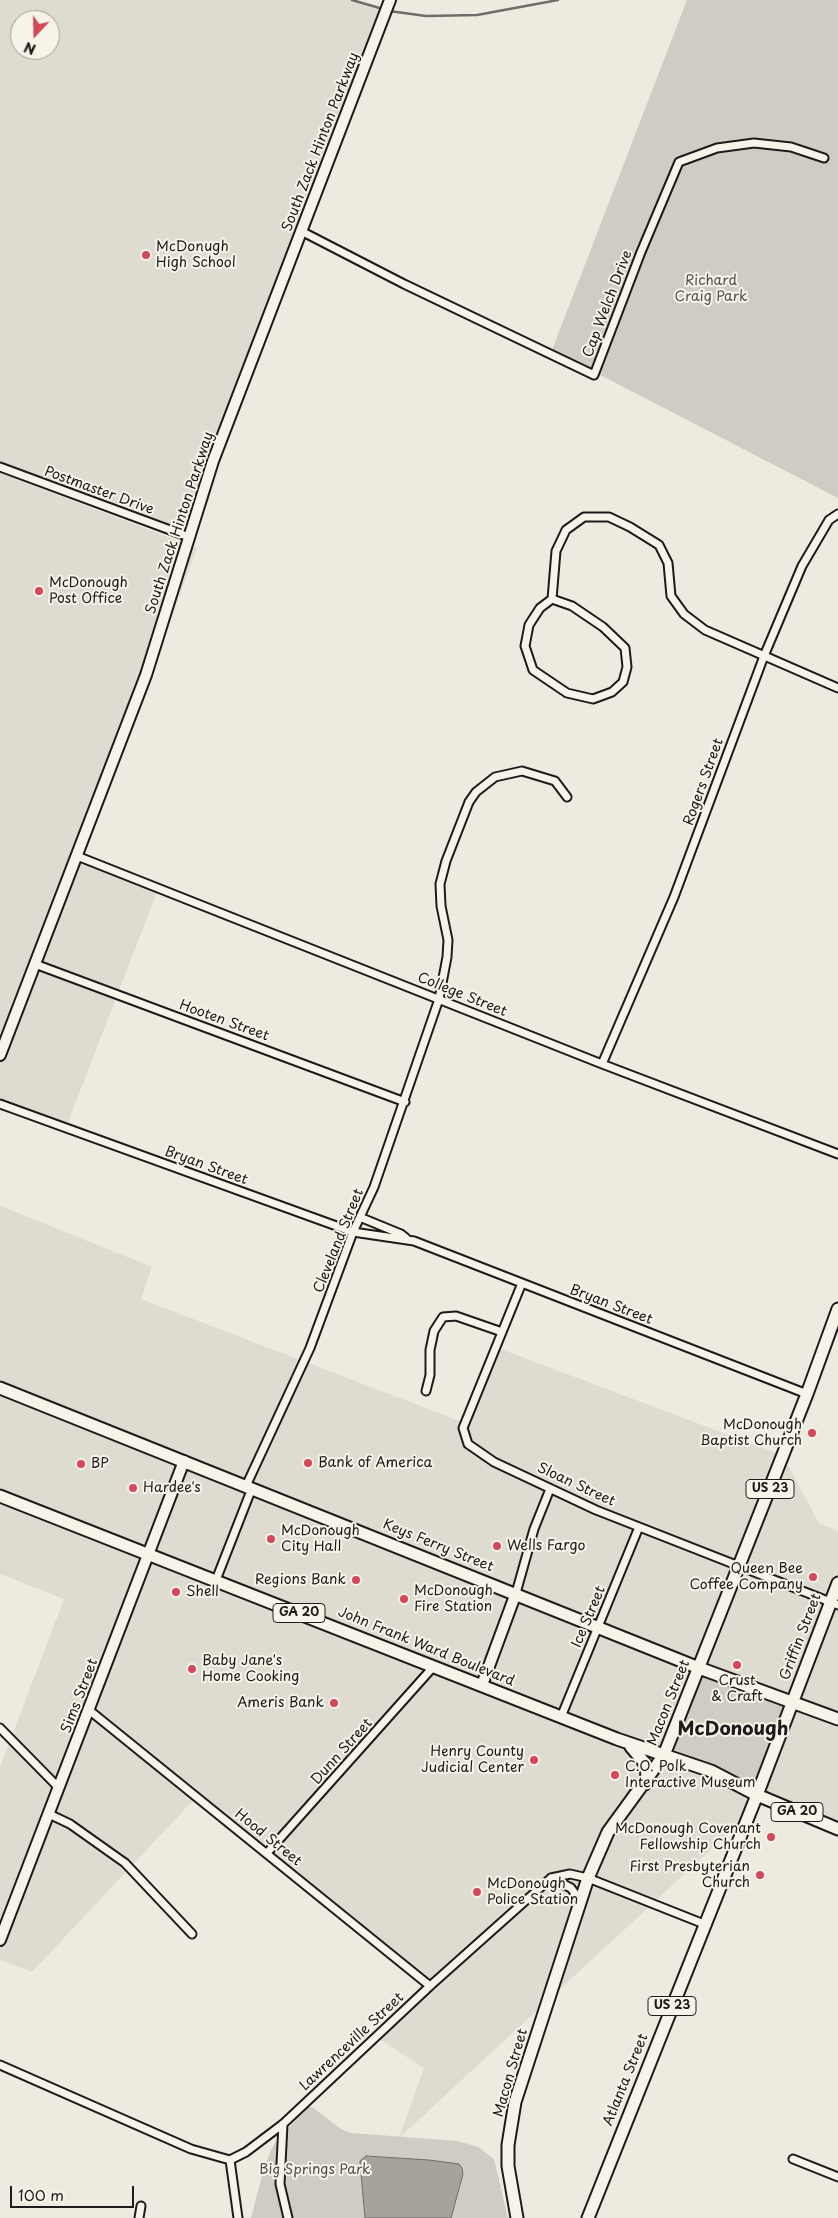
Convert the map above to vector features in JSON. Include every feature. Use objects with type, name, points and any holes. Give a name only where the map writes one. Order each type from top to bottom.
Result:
[{"type":"main road","name":"South Zack Hinton Parkway","points":[[0,1055],[4,1036],[35,964],[146,675],[213,460],[390,0]]},
{"type":"main road","name":"Macon Street","points":[[518,2218],[508,2166],[508,2145],[515,2102],[588,1878],[608,1832],[645,1784],[664,1755],[807,1394],[838,1309]]},
{"type":"main road","name":"Keys Ferry Street","points":[[0,1388],[516,1593],[699,1668],[838,1719]]},
{"type":"main road","name":"Sims Street","points":[[0,1940],[184,1462]]},
{"type":"main road","name":"John Frank Ward Boulevard","points":[[0,1496],[561,1717],[626,1742],[712,1771],[757,1795]]},
{"type":"main road","name":"Griffin Street","points":[[792,1701],[834,1603],[838,1583]]},
{"type":"main road","points":[[482,1685],[516,1593]]},
{"type":"main road","name":"Atlanta Street","points":[[588,2218],[757,1795],[792,1701]]},
{"type":"main road","points":[[626,1742],[644,1762],[647,1774],[645,1784]]},
{"type":"main road","name":"GA 20","points":[[757,1795],[838,1829]]},
{"type":"street","name":"Cap Welch Drive","points":[[301,231],[404,284],[594,375],[641,252],[680,162],[717,148],[754,143],[790,147],[824,158]]},
{"type":"street","name":"Postmaster Drive","points":[[0,467],[189,537]]},
{"type":"street","name":"Rogers Street","points":[[602,1064],[674,897],[764,656],[802,566],[829,520],[838,514]]},
{"type":"street","points":[[552,599],[580,611],[603,627],[625,648],[627,668],[623,682],[612,692],[593,699],[567,693],[533,670],[525,646],[529,625],[540,608],[552,599],[556,551],[566,530],[584,517],[609,517],[630,527],[659,545],[668,563],[671,596],[684,614],[705,630],[838,688]]},
{"type":"street","name":"Cleveland Street","points":[[216,1580],[249,1487],[310,1348],[353,1232],[362,1218],[405,1102],[439,999],[448,957],[448,940],[441,906],[440,884],[446,861],[469,802],[485,782],[495,776],[522,770],[555,781],[567,797]]},
{"type":"street","name":"College Street","points":[[77,856],[602,1064],[838,1154]]},
{"type":"street","name":"Hooten Street","points":[[35,964],[405,1102]]},
{"type":"street","name":"Bryan Street","points":[[0,1104],[353,1232],[388,1238],[406,1238]]},
{"type":"street","name":"Bryan Street","points":[[362,1218],[401,1234],[406,1238],[807,1394]]},
{"type":"street","name":"Sloan Street","points":[[522,1283],[463,1428],[465,1437],[474,1449],[550,1489],[639,1527],[834,1603]]},
{"type":"street","points":[[426,1391],[430,1375],[430,1350],[434,1331],[443,1317],[456,1316],[502,1332]]},
{"type":"street","points":[[516,1593],[534,1529],[550,1489]]},
{"type":"street","name":"Ice Street","points":[[561,1717],[639,1527]]},
{"type":"street","name":"Dunn Street","points":[[267,1853],[434,1666]]},
{"type":"street","name":"Hood Street","points":[[89,1710],[430,1986]]},
{"type":"street","points":[[0,1728],[59,1788]]},
{"type":"street","points":[[49,1814],[70,1824],[124,1863],[192,1934]]},
{"type":"street","points":[[551,1878],[570,1874],[588,1878],[704,1924]]},
{"type":"street","points":[[551,1878],[571,1888],[576,1895],[578,1910]]},
{"type":"street","name":"Lawrenceville Street","points":[[230,2160],[246,2152],[283,2124],[430,1986],[551,1878]]},
{"type":"street","points":[[0,2066],[191,2149],[230,2160],[238,2218]]},
{"type":"street","points":[[283,2124],[280,2184],[288,2218]]},
{"type":"street","points":[[793,2159],[838,2177]]},
{"type":"street","points":[[139,2218],[141,2206]]},
{"type":"shaded area","name":"McDonugh High School","points":[[0,0],[352,0],[385,12],[189,537],[0,465]]},
{"type":"shaded area","points":[[0,473],[197,548],[83,859],[159,887],[65,1130],[0,1103]]},
{"type":"shaded area","points":[[0,1206],[152,1267],[141,1299],[465,1423],[495,1347],[782,1455],[819,1523],[838,1531],[838,1821],[771,1794],[399,2138],[424,2068],[373,2035],[423,1983],[199,1794],[32,1972],[0,1960],[0,1767],[64,1599],[0,1574]]},
{"type":"shaded area","points":[[366,2156],[459,2164],[463,2174],[451,2218],[365,2218],[360,2161]]},
{"type":"green space","name":"Richard Craig Park","points":[[687,0],[838,0],[838,498],[552,350]]},
{"type":"green space","points":[[699,1668],[792,1701],[757,1795],[664,1755]]},
{"type":"green space","name":"Big Springs Park","points":[[308,2107],[312,2107],[341,2129],[351,2133],[458,2141],[478,2147],[494,2159],[508,2218],[251,2218],[265,2164],[274,2144]]},
{"type":"waterway","points":[[352,0],[383,9]]},
{"type":"waterway","points":[[389,11],[426,16],[477,15],[558,0]]},
{"type":"place","name":"McDonugh High School","points":[[146,255]]},
{"type":"place","name":"McDonough Post Office","points":[[39,591]]},
{"type":"place","name":"McDonough Baptist Church","points":[[812,1433]]},
{"type":"place","name":"Bank of America","points":[[308,1463]]},
{"type":"place","name":"BP","points":[[81,1464]]},
{"type":"place","name":"Hardee's","points":[[133,1488]]},
{"type":"place","name":"McDonough City Hall","points":[[271,1539]]},
{"type":"place","name":"Wells Fargo","points":[[497,1546]]},
{"type":"place","name":"Queen Bee Coffee Company","points":[[813,1577]]},
{"type":"place","name":"Regions Bank","points":[[356,1580]]},
{"type":"place","name":"Shell","points":[[176,1592]]},
{"type":"place","name":"McDonough Fire Station","points":[[404,1599]]},
{"type":"place","name":"Crust & Craft","points":[[737,1665]]},
{"type":"place","name":"Baby Jane's Home Cooking","points":[[192,1669]]},
{"type":"place","name":"Ameris Bank","points":[[334,1703]]},
{"type":"place","name":"Henry County Judicial Center","points":[[534,1760]]},
{"type":"place","name":"C.O. Polk Interactive Museum","points":[[615,1775]]},
{"type":"place","name":"McDonough Covenant Fellowship Church","points":[[771,1837]]},
{"type":"place","name":"First Presbyterian Church","points":[[760,1875]]},
{"type":"place","name":"McDonough Police Station","points":[[477,1892]]},
{"type":"district","name":"McDonough","points":[[733,1730]]}]
